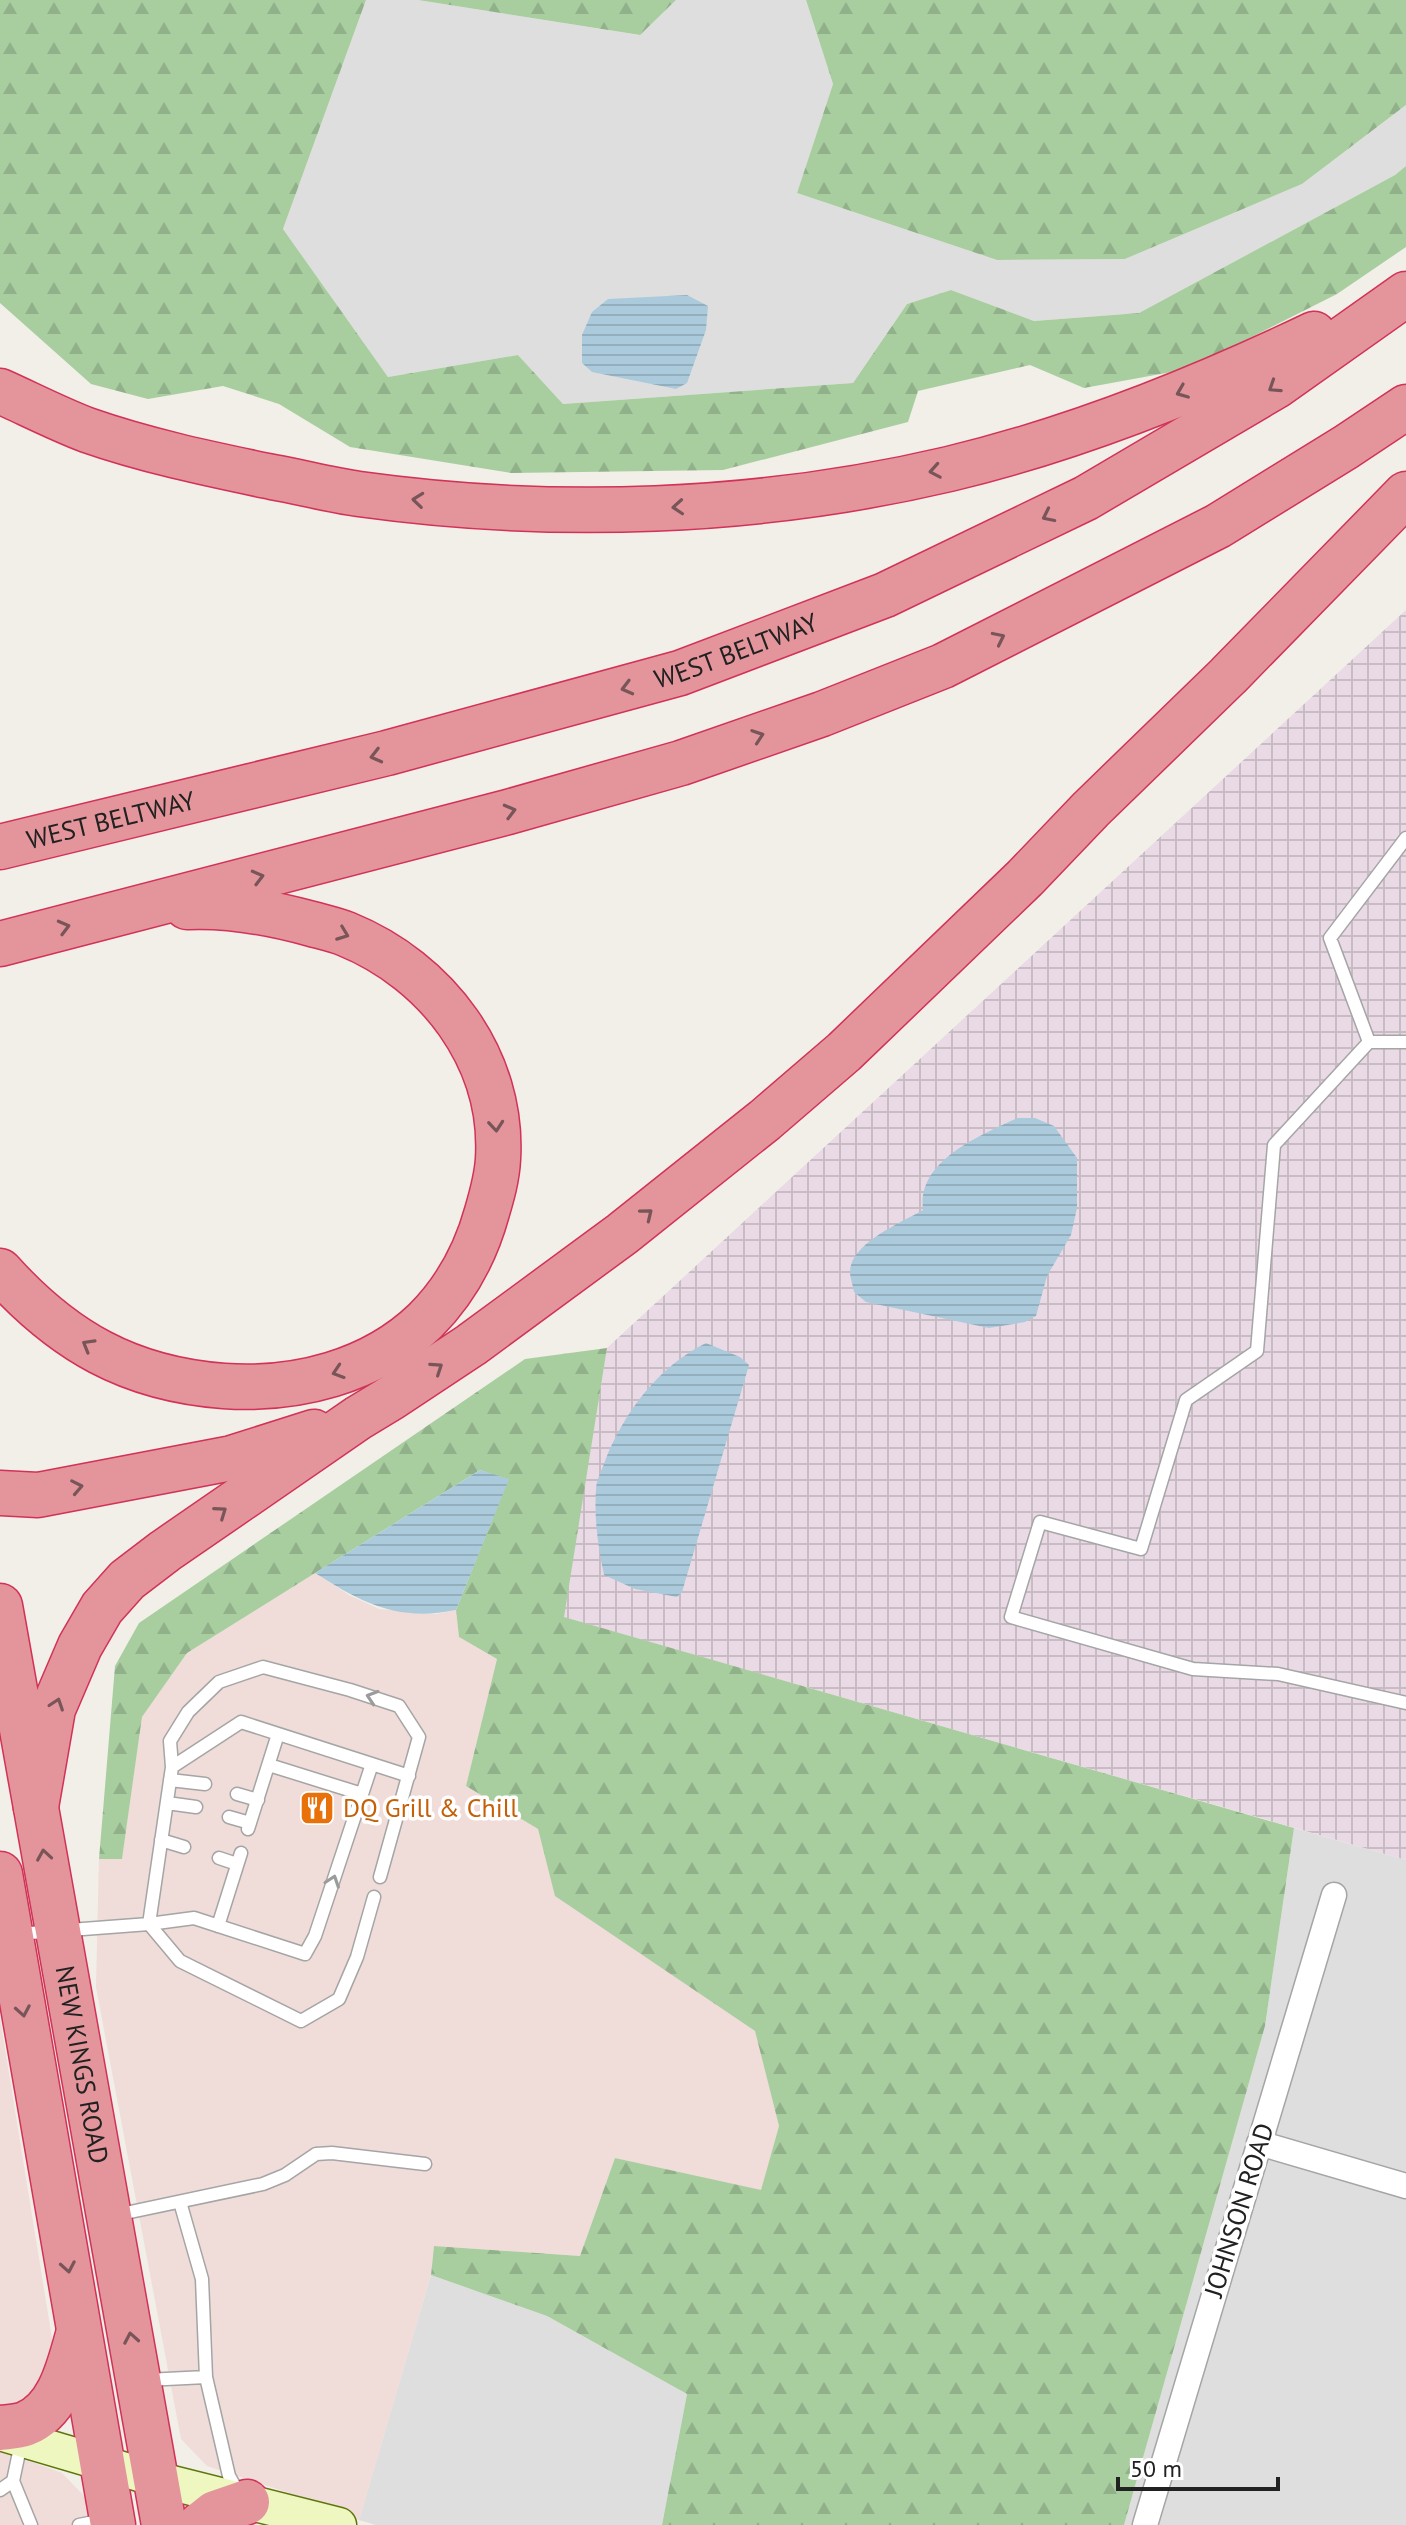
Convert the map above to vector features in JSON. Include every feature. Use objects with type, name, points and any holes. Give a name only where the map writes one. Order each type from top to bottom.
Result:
[{"type":"highway","points":[[0,391],[85,429],[164,453],[358,494],[489,507],[621,510],[777,500],[949,469],[1094,427],[1248,366],[1406,292]]},
{"type":"highway","name":"WEST BELTWAY","points":[[0,847],[387,753],[680,673],[885,595],[1086,498],[1276,386],[1406,292]]},
{"type":"highway","points":[[0,944],[508,812],[681,763],[835,709],[943,666],[1218,526],[1406,407]]},
{"type":"highway","points":[[36,1807],[53,1709],[80,1646],[102,1608],[127,1580],[358,1418],[471,1345],[622,1234],[765,1120],[844,1052],[1025,878],[1406,494]]},
{"type":"highway","points":[[0,1271],[28,1303],[65,1331],[116,1361],[154,1376],[193,1384],[243,1387],[281,1385],[324,1377],[357,1366],[388,1350],[425,1321],[459,1278],[480,1239],[499,1156],[494,1106],[477,1053],[455,1015],[433,991],[396,961],[346,934],[281,915],[206,907],[128,910]]},
{"type":"highway","points":[[0,1493],[38,1495],[232,1458],[358,1418]]},
{"type":"highway","name":"NEW KINGS ROAD","points":[[0,1606],[164,2525]]},
{"type":"highway","name":"NEW KINGS ROAD","points":[[0,1874],[101,2463],[101,2523]]},
{"type":"highway","points":[[7,2434],[49,2406],[65,2379],[79,2333]]},
{"type":"highway","points":[[200,2525],[215,2513],[247,2502]]},
{"type":"street","name":"JOHNSON ROAD","points":[[1145,2525],[1334,1895]]},
{"type":"street","points":[[1259,2143],[1406,2186]]},
{"type":"street","points":[[7,2434],[156,2479],[327,2523]]},
{"type":"lane","points":[[1369,1042],[1330,938],[1406,838]]},
{"type":"lane","points":[[1406,1042],[1369,1042],[1274,1145],[1257,1351],[1186,1400],[1141,1549],[1040,1522],[1011,1617],[1193,1669],[1278,1674],[1406,1703]]},
{"type":"lane","points":[[374,1897],[357,1957],[339,1999],[301,2021],[180,1961],[149,1924],[171,1774],[170,1741],[188,1712],[219,1682],[263,1667],[399,1706],[419,1737],[380,1877]]},
{"type":"lane","points":[[171,1774],[241,1722],[409,1776]]},
{"type":"lane","points":[[229,1817],[249,1826],[278,1734]]},
{"type":"lane","points":[[10,1934],[194,1918],[305,1954],[315,1936],[372,1764]]},
{"type":"lane","points":[[269,1765],[362,1794]]},
{"type":"lane","points":[[171,1774],[205,1784]]},
{"type":"lane","points":[[237,1794],[258,1800]]},
{"type":"lane","points":[[167,1803],[196,1807]]},
{"type":"lane","points":[[161,1840],[184,1847]]},
{"type":"lane","points":[[218,1926],[239,1858],[219,1858]]},
{"type":"lane","points":[[109,2217],[263,2184],[285,2175],[316,2154],[332,2153],[425,2164]]},
{"type":"lane","points":[[180,2202],[202,2279],[206,2377],[229,2476],[233,2487],[247,2502]]},
{"type":"lane","points":[[138,2381],[206,2377]]},
{"type":"lane","points":[[7,2434],[13,2481],[31,2525]]},
{"type":"lane","points":[[0,2490],[13,2481]]},
{"type":"shaded area","points":[[366,0],[418,0],[639,35],[676,0],[806,0],[833,84],[797,193],[997,260],[1125,259],[1302,184],[1406,105],[1406,166],[1395,175],[1139,313],[1034,321],[951,290],[907,304],[853,383],[563,404],[518,355],[388,377],[283,229]]},
{"type":"shaded area","points":[[1406,610],[1406,1860],[563,1617],[607,1348]]},
{"type":"shaded area","points":[[315,1573],[349,1595],[379,1609],[436,1614],[456,1610],[459,1637],[497,1659],[466,1786],[538,1829],[556,1896],[755,2031],[779,2126],[761,2191],[615,2158],[580,2256],[434,2246],[431,2275],[359,2520],[320,2503],[207,2466],[181,2439],[96,1987],[99,1859],[122,1858],[142,1717],[187,1653]]},
{"type":"shaded area","points":[[1294,1828],[1406,1860],[1406,2525],[1124,2525],[1265,2026]]},
{"type":"shaded area","points":[[0,2018],[55,2357],[46,2386],[0,2415]]},
{"type":"shaded area","points":[[431,2275],[547,2316],[687,2394],[662,2525],[376,2525],[359,2520]]},
{"type":"shaded area","points":[[0,2450],[62,2473],[85,2497],[93,2525],[0,2525]]},
{"type":"green space","points":[[0,0],[366,0],[283,229],[388,377],[518,355],[563,404],[853,383],[907,304],[951,290],[1034,321],[1139,313],[1395,175],[1406,166],[1406,247],[1337,294],[1188,369],[1084,388],[1030,365],[918,391],[908,422],[723,470],[511,473],[350,447],[279,404],[223,386],[148,399],[91,384],[0,303]]},
{"type":"green space","points":[[418,0],[676,0],[640,35]]},
{"type":"green space","points":[[806,0],[1406,0],[1406,105],[1302,184],[1125,259],[997,260],[797,193],[833,84]]},
{"type":"green space","points":[[607,1348],[564,1617],[1294,1828],[1265,2026],[1124,2525],[662,2525],[687,2394],[547,2316],[431,2275],[434,2246],[580,2256],[615,2158],[761,2190],[779,2126],[755,2031],[555,1896],[538,1829],[466,1786],[497,1659],[459,1637],[456,1610],[508,1480],[480,1470],[187,1653],[142,1717],[122,1859],[99,1859],[115,1666],[139,1623],[525,1359]]},
{"type":"water","points":[[687,295],[708,306],[706,330],[687,383],[676,389],[592,372],[582,363],[582,335],[592,312],[608,299]]},
{"type":"water","points":[[1017,1118],[1035,1118],[1054,1126],[1077,1158],[1077,1208],[1071,1235],[1047,1276],[1036,1316],[1025,1322],[989,1328],[866,1302],[854,1292],[850,1272],[858,1252],[878,1235],[923,1210],[924,1192],[940,1164],[969,1142]]},
{"type":"water","points":[[706,1343],[740,1357],[749,1365],[682,1592],[677,1597],[635,1589],[604,1575],[596,1522],[597,1483],[622,1425],[645,1392],[673,1364]]},
{"type":"water","points":[[480,1470],[509,1479],[456,1610],[416,1614],[381,1607],[315,1573]]},
{"type":"place","name":"DQ Grill & Chill","points":[[317,1808]]}]
